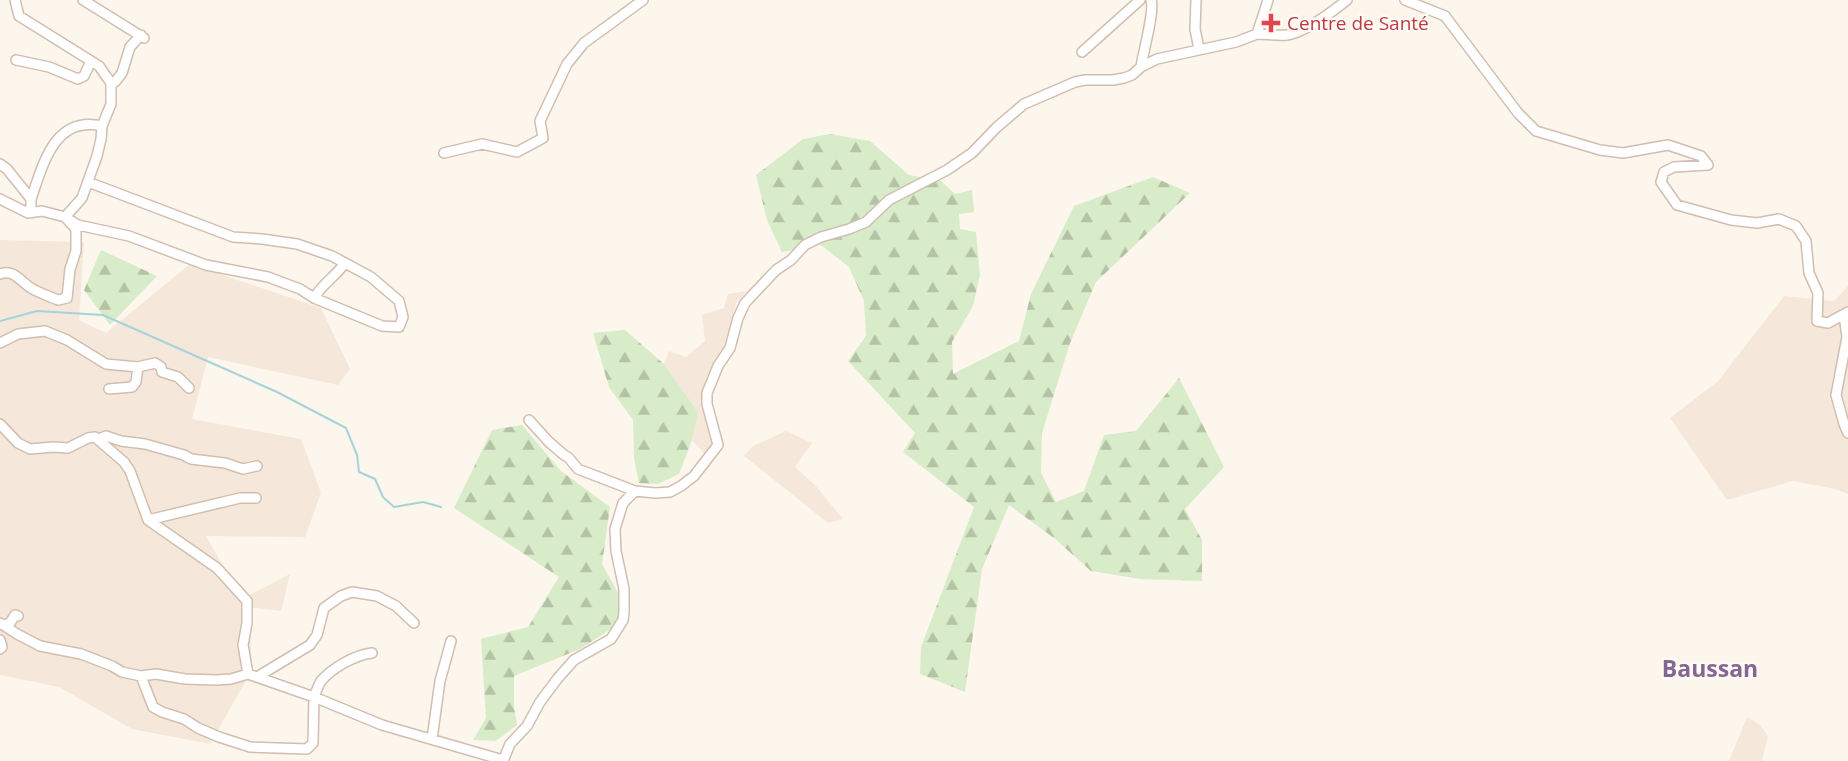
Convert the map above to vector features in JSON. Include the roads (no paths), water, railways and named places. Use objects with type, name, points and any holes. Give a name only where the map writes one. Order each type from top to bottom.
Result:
[{"type":"street","points":[[15,0],[19,16],[91,61],[105,73],[111,83],[111,104],[102,126],[97,156],[82,198],[65,217]]},
{"type":"street","points":[[83,0],[143,37],[130,47],[122,73],[116,82],[111,83]]},
{"type":"street","points":[[444,153],[482,144],[517,152],[543,138],[540,121],[567,64],[584,43],[643,0]]},
{"type":"street","points":[[1082,52],[1140,0]]},
{"type":"street","points":[[1141,66],[1153,11],[1151,0]]},
{"type":"street","points":[[1196,0],[1195,29],[1199,49]]},
{"type":"street","points":[[1257,34],[1268,0]]},
{"type":"street","points":[[528,420],[578,469],[635,491],[670,492],[694,476],[718,444],[707,393],[718,366],[730,348],[738,318],[746,303],[776,270],[791,260],[805,245],[866,222],[889,200],[947,170],[972,153],[1024,104],[1075,82],[1124,78],[1157,59],[1236,42],[1257,34],[1286,35],[1307,27],[1347,0]]},
{"type":"street","points":[[1405,0],[1445,16],[1518,113],[1536,131],[1600,150],[1623,153],[1668,145],[1701,156],[1708,165],[1674,167],[1664,172],[1661,182],[1677,205],[1731,220],[1758,223],[1779,219],[1796,226],[1806,241],[1809,273],[1818,293],[1817,321],[1829,323],[1846,314],[1847,337],[1836,395],[1848,433]]},
{"type":"street","points":[[16,60],[49,67],[78,79],[84,76],[91,61]]},
{"type":"street","points":[[28,213],[53,142],[76,127],[97,124],[102,126]]},
{"type":"street","points":[[0,164],[31,199]]},
{"type":"street","points":[[0,199],[28,213],[42,211],[65,217],[78,225],[129,236],[206,265],[268,277],[382,326],[399,327],[403,317],[399,301],[371,277],[332,256],[297,244],[233,237],[88,182]]},
{"type":"street","points":[[0,274],[5,272],[16,275],[31,288],[58,300],[67,298],[69,269],[76,251],[76,229],[65,217]]},
{"type":"street","points":[[314,298],[321,286],[345,263]]},
{"type":"street","points":[[0,342],[18,334],[45,331],[67,340],[106,364],[138,367],[155,363],[161,367],[162,372],[178,377],[189,388]]},
{"type":"street","points":[[109,389],[132,387],[136,382],[138,367]]},
{"type":"street","points":[[0,424],[18,443],[30,449],[68,448],[95,437],[124,462],[130,471],[148,520],[217,568],[247,601],[243,645],[252,675]]},
{"type":"street","points":[[99,439],[106,436],[121,442],[145,444],[191,458],[225,463],[243,469],[257,466]]},
{"type":"street","points":[[252,675],[382,725],[503,761],[510,744],[527,726],[540,702],[558,678],[574,660],[611,639],[618,629],[624,613],[624,589],[616,551],[615,529],[623,503],[635,491]]},
{"type":"street","points":[[148,520],[240,498],[256,498]]},
{"type":"street","points":[[2,624],[40,646],[81,654],[121,672],[141,676],[156,674],[216,680],[252,675],[310,645],[317,635],[324,608],[352,592],[377,596],[396,606],[414,623]]},
{"type":"street","points":[[2,624],[10,623],[15,615],[18,616]]},
{"type":"street","points":[[0,640],[0,649]]},
{"type":"street","points":[[432,739],[440,681],[451,641]]},
{"type":"street","points":[[141,676],[151,705],[198,728],[250,747],[307,749],[313,743],[314,697],[321,682],[355,658],[372,653]]},
{"type":"waterway","points":[[0,321],[37,311],[103,315],[277,392],[346,428],[357,455],[359,472],[375,479],[383,497],[394,507],[423,502],[441,507]]},
{"type":"place","name":"Centre de Santé","points":[[1271,23]]},
{"type":"district","name":"Baussan","points":[[1710,668]]}]
